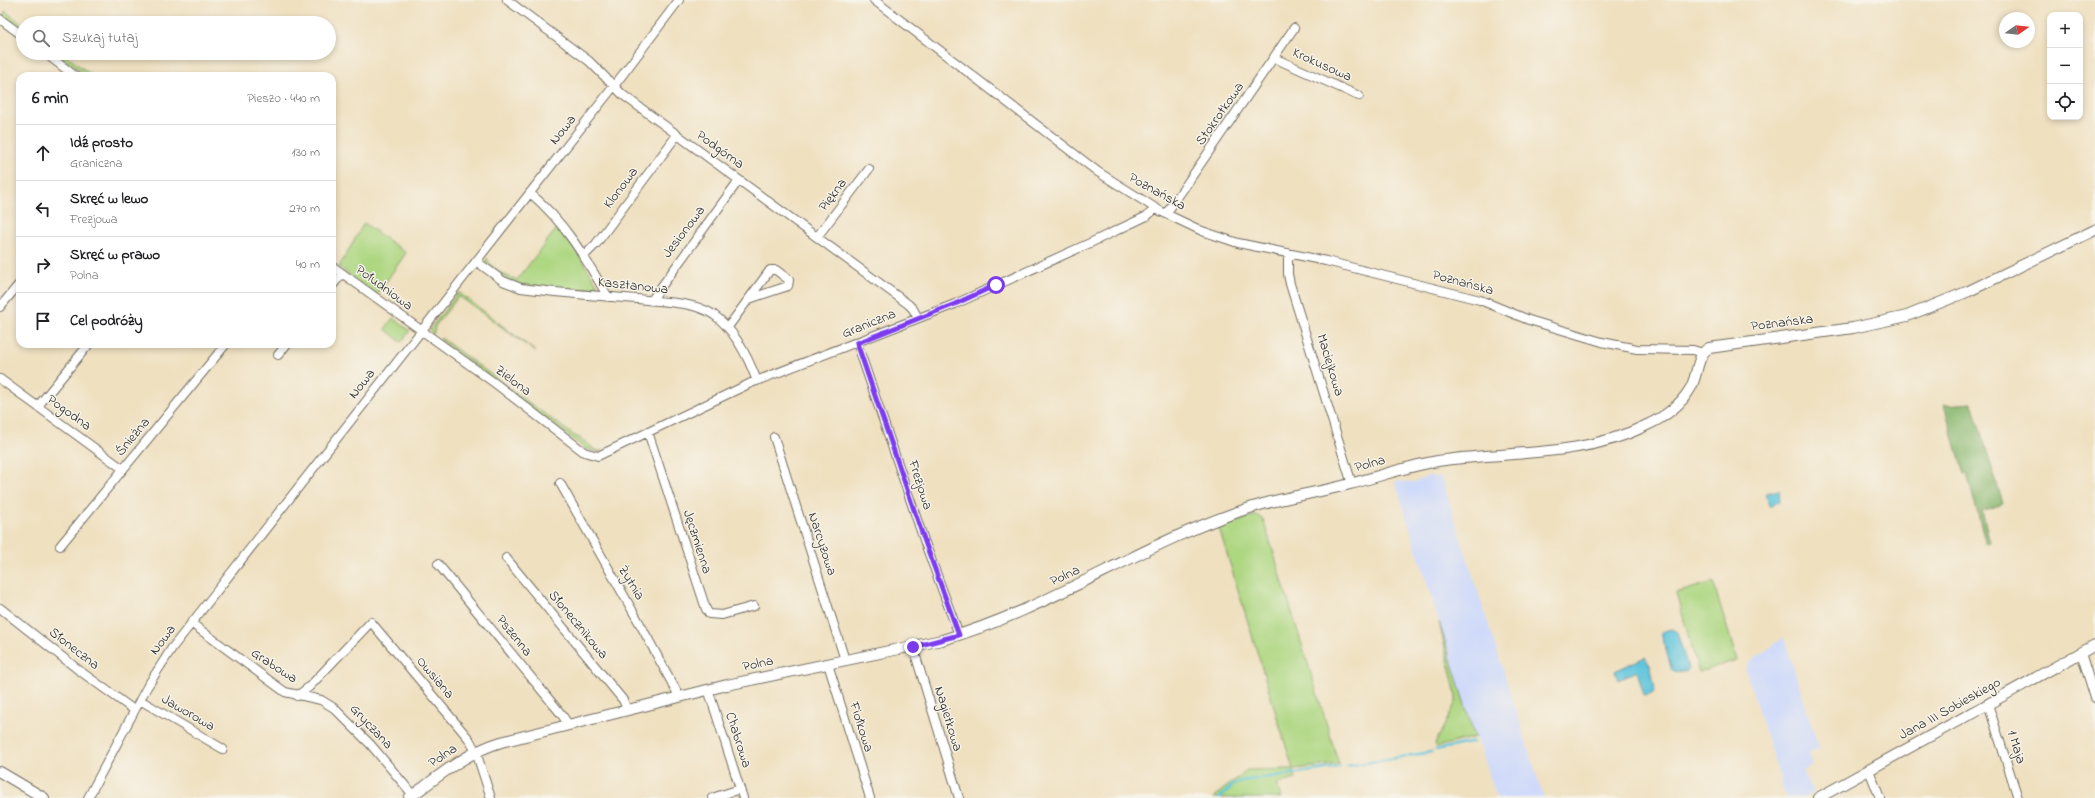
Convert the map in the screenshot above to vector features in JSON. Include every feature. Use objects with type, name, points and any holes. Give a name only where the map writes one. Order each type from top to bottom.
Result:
[{"type":"street","name":"Podgórna","points":[[507,0],[589,61],[614,86],[677,135],[908,304],[918,318]]},
{"type":"street","name":"Nowa","points":[[88,798],[134,710],[158,669],[191,623],[614,86],[679,0]]},
{"type":"street","name":"Poznańska","points":[[874,0],[1076,156],[1116,184],[1166,214],[1223,238],[1480,300],[1529,320],[1626,347],[1651,350],[1693,350],[1703,353],[1712,347],[1862,326],[1915,313],[1964,294],[2095,230]]},
{"type":"street","points":[[0,19],[16,31]]},
{"type":"street","name":"Stokrotkowa","points":[[1166,214],[1294,28]]},
{"type":"street","name":"Krokusowa","points":[[1274,58],[1359,96]]},
{"type":"street","points":[[54,60],[70,72]]},
{"type":"street","name":"Klonowa","points":[[584,256],[596,244],[677,135]]},
{"type":"street","name":"Piękna","points":[[817,238],[869,169]]},
{"type":"street","name":"Jesionowa","points":[[651,301],[739,180]]},
{"type":"street","points":[[530,193],[551,211],[584,256],[608,296]]},
{"type":"street","name":"Graniczna","points":[[589,454],[603,455],[648,432],[757,381],[955,304],[1147,216],[1156,208]]},
{"type":"street","name":"Maciejkowa","points":[[1288,253],[1288,274],[1290,284],[1352,484]]},
{"type":"street","name":"Kasztanowa","points":[[476,261],[497,278],[515,287],[651,301],[701,309],[713,314],[728,327],[740,346],[757,381]]},
{"type":"street","name":"Południowa","points":[[336,269],[421,330]]},
{"type":"street","points":[[728,327],[749,299],[772,269],[776,270],[789,280],[788,286],[749,299]]},
{"type":"street","points":[[336,281],[342,274]]},
{"type":"street","points":[[0,307],[16,288]]},
{"type":"street","name":"Zielona","points":[[421,330],[589,454]]},
{"type":"street","name":"Frezjowa","points":[[857,343],[925,542],[959,635]]},
{"type":"street","points":[[38,406],[86,348]]},
{"type":"street","name":"Śnieżna","points":[[60,546],[223,348]]},
{"type":"street","points":[[278,355],[284,348]]},
{"type":"street","name":"Polna","points":[[411,797],[448,768],[476,752],[501,742],[708,689],[913,647],[959,635],[1068,590],[1166,541],[1214,520],[1267,503],[1352,484],[1438,461],[1553,452],[1584,447],[1626,435],[1655,421],[1682,400],[1692,386],[1703,353]]},
{"type":"street","name":"Pogodna","points":[[0,379],[123,469]]},
{"type":"street","name":"Jęczmienna","points":[[648,432],[706,609],[709,614],[722,616],[754,606]]},
{"type":"street","name":"Narcyzowa","points":[[774,437],[845,660]]},
{"type":"street","name":"Żytnia","points":[[560,483],[679,696]]},
{"type":"street","name":"Słonecznikowa","points":[[506,558],[620,697],[627,709]]},
{"type":"street","name":"Pszenna","points":[[438,564],[568,724]]},
{"type":"street","name":"Słoneczna","points":[[0,608],[80,671],[134,710]]},
{"type":"street","name":"Grabowa","points":[[191,623],[285,692],[297,696],[309,687],[371,622]]},
{"type":"street","name":"Owsiana","points":[[371,622],[462,730],[476,752],[491,798]]},
{"type":"street","name":"Jana III Sobieskiego","points":[[1818,798],[2095,645]]},
{"type":"street","name":"Nagietkowa","points":[[913,647],[959,798]]},
{"type":"street","points":[[2081,653],[2095,698]]},
{"type":"street","name":"Fiołkowa","points":[[828,664],[870,798]]},
{"type":"street","name":"Chabrowa","points":[[708,689],[743,798]]},
{"type":"street","name":"Gryczana","points":[[297,696],[321,700],[334,708],[371,744],[411,797]]},
{"type":"street","name":"Jaworowa","points":[[140,700],[223,749]]},
{"type":"street","name":"1 Maja","points":[[1988,704],[2018,798]]},
{"type":"street","points":[[1869,770],[1880,798]]},
{"type":"street","points":[[0,772],[44,798]]},
{"type":"street","points":[[712,798],[740,790]]},
{"type":"shaded area","points":[[1431,475],[1434,478],[1441,476],[1544,798],[1497,798],[1481,749],[1475,737],[1395,481],[1414,482]]},
{"type":"shaded area","points":[[1784,637],[1819,749],[1809,753],[1813,765],[1803,771],[1813,793],[1804,798],[1786,798],[1745,669],[1749,663]]},
{"type":"green space","points":[[5,11],[16,20],[16,27],[3,17]]},
{"type":"green space","points":[[64,60],[71,60],[88,72],[82,72]]},
{"type":"green space","points":[[550,217],[578,253],[598,286],[596,291],[522,285],[509,281],[485,263],[487,258],[495,269],[517,280],[557,228]]},
{"type":"green space","points":[[364,223],[406,253],[376,296],[339,267]]},
{"type":"green space","points":[[458,293],[460,293],[536,352],[459,296],[435,326],[434,333],[432,334],[430,329]]},
{"type":"green space","points":[[393,318],[410,331],[401,342],[385,329]]},
{"type":"green space","points":[[441,338],[576,437],[597,451],[604,450],[599,452],[586,449],[440,340]]},
{"type":"green space","points":[[1972,403],[2003,504],[1982,511],[1990,542],[1986,544],[1967,474],[1964,474],[1944,405]]},
{"type":"green space","points":[[1257,515],[1263,519],[1339,764],[1294,769],[1296,779],[1277,784],[1281,798],[1213,798],[1247,770],[1293,769],[1219,528]]},
{"type":"green space","points":[[1713,582],[1737,660],[1699,672],[1676,593]]},
{"type":"green space","points":[[1439,622],[1475,737],[1436,747],[1435,744],[1456,702],[1456,695]]},
{"type":"water","points":[[1779,490],[1780,501],[1769,507],[1766,493]]},
{"type":"water","points":[[1671,629],[1677,632],[1688,670],[1685,672],[1672,671],[1661,632]]},
{"type":"water","points":[[1645,657],[1651,667],[1655,690],[1653,693],[1644,695],[1637,671],[1618,680],[1615,671]]},
{"type":"waterway","points":[[1436,750],[1473,742]]},
{"type":"waterway","points":[[1347,766],[1431,752]]},
{"type":"waterway","points":[[1220,798],[1233,785],[1241,781],[1339,767]]},
{"type":"route","points":[[913,647],[959,635],[925,542],[869,374],[857,343],[955,304],[996,285]]}]
